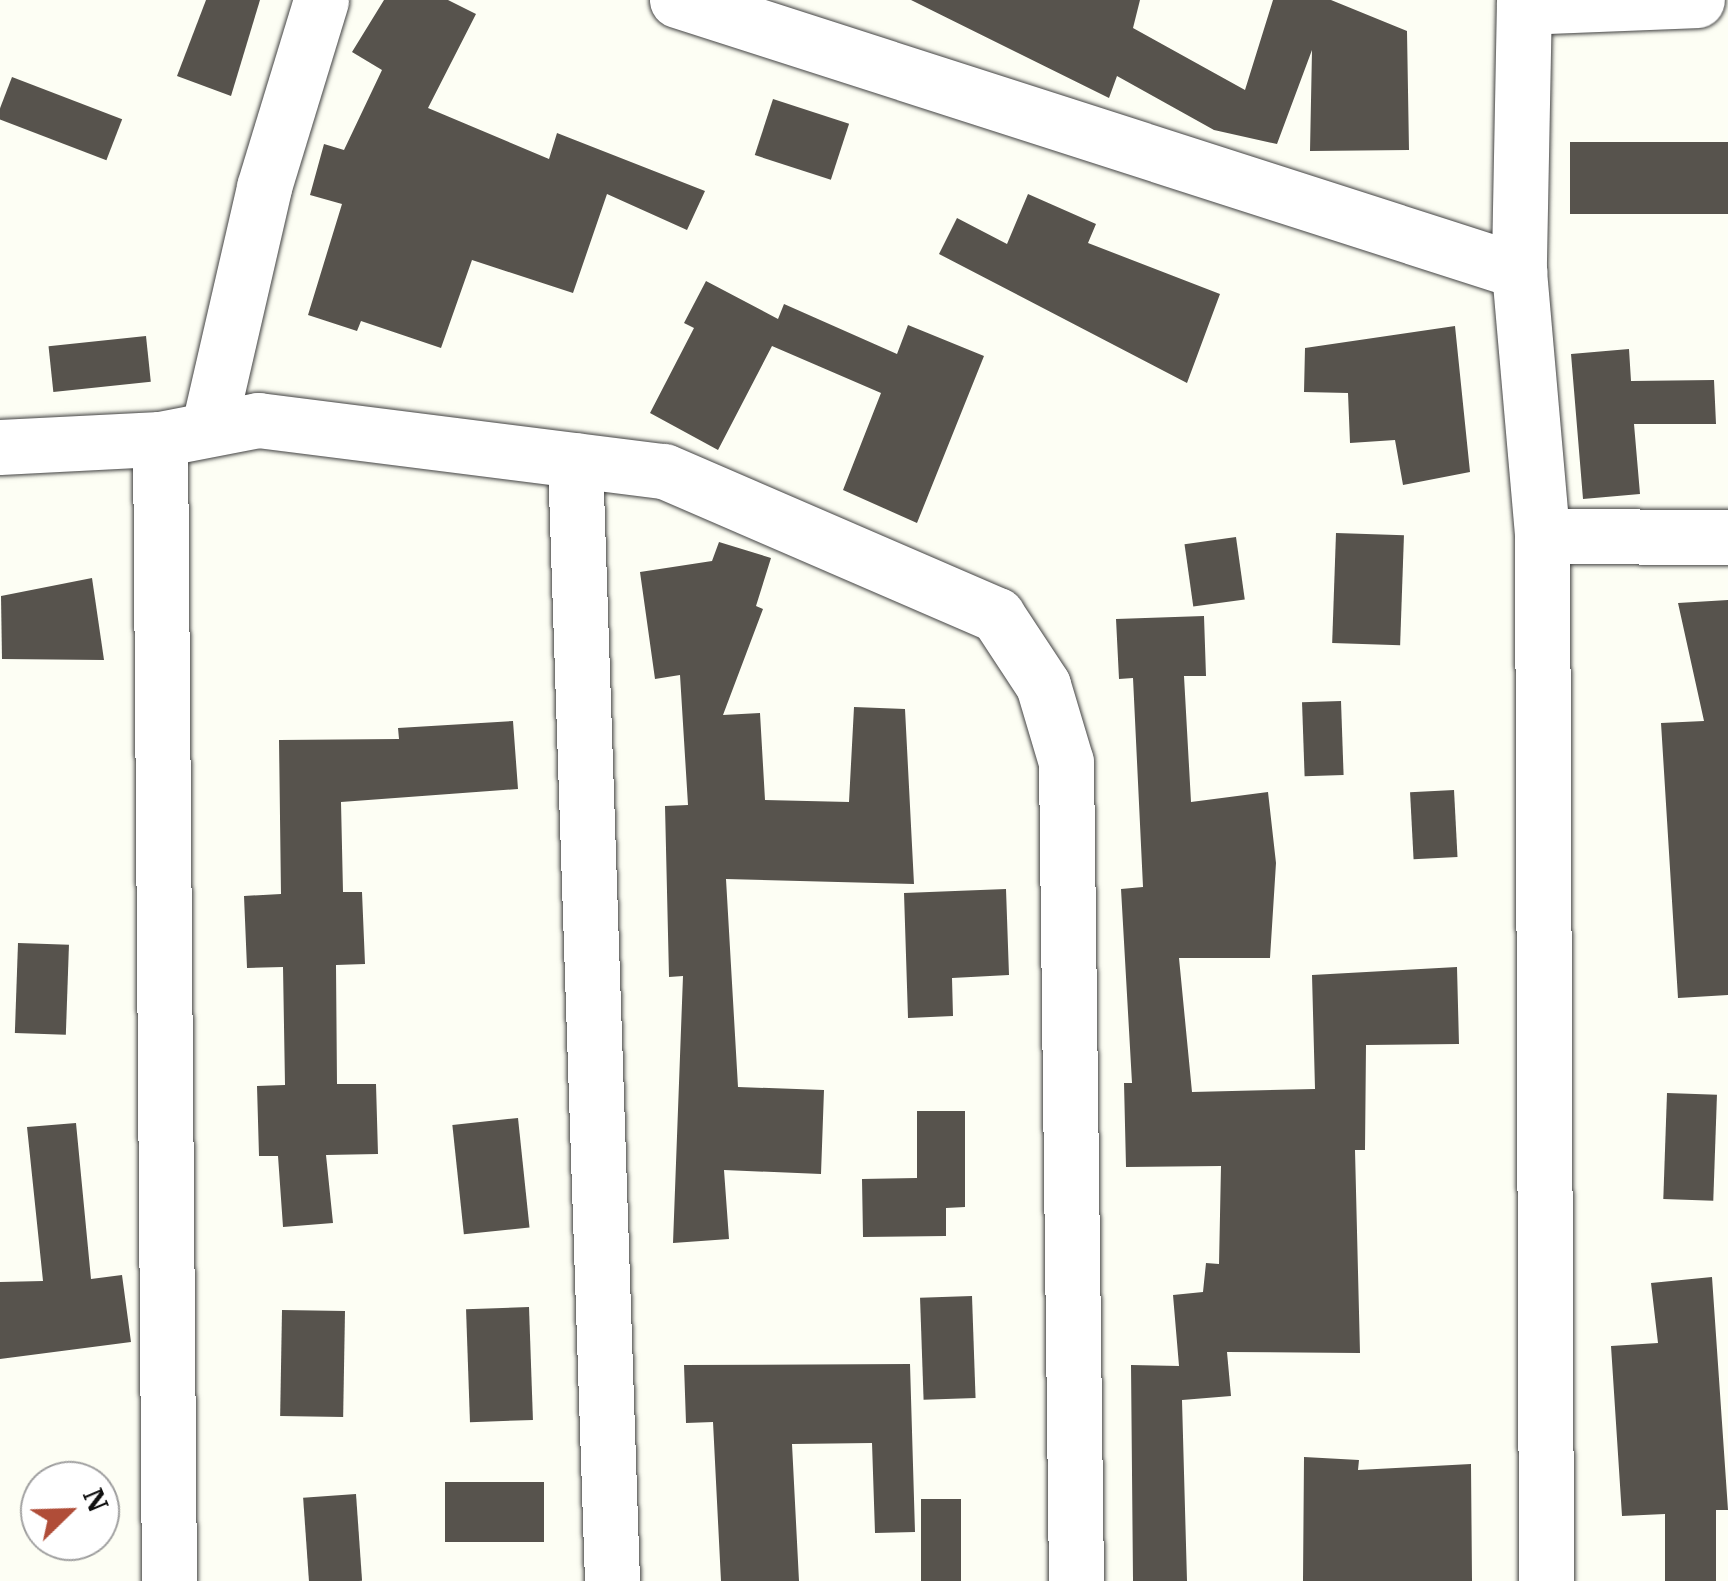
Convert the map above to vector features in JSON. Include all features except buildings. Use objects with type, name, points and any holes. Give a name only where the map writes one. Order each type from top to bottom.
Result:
[{"type":"street","points":[[169,1581],[184,432],[321,0]]},
{"type":"street","points":[[676,0],[1519,271]]},
{"type":"street","points":[[1546,1581],[1542,536],[1519,271],[1524,4],[1697,0]]},
{"type":"street","points":[[0,447],[184,432],[258,420],[664,471],[998,616],[1043,684],[1066,762],[1076,1581]]},
{"type":"street","points":[[575,460],[612,1581]]},
{"type":"street","points":[[1542,536],[1728,537]]}]
